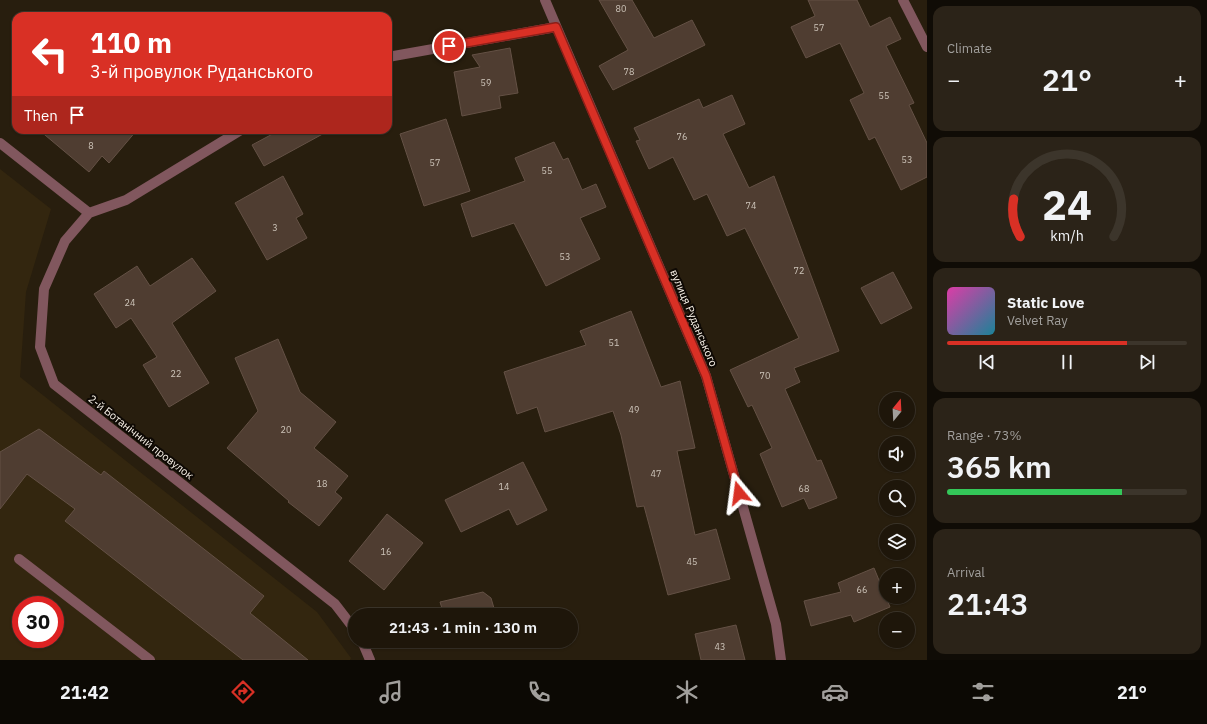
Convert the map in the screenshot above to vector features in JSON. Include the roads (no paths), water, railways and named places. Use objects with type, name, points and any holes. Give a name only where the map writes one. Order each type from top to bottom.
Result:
[{"type":"street","name":"вулиця Руданського","points":[[545,0],[706,376],[776,624],[781,660]]},
{"type":"street","points":[[903,0],[927,47]]},
{"type":"street","points":[[392,56],[556,27]]},
{"type":"street","points":[[0,143],[89,213],[126,200],[234,134]]},
{"type":"street","name":"2-й Ботанічний провулок","points":[[89,213],[65,242],[44,289],[40,347],[54,384],[335,604],[348,621]]},
{"type":"street","points":[[19,558],[150,660]]},
{"type":"street","points":[[365,648],[370,660]]}]
